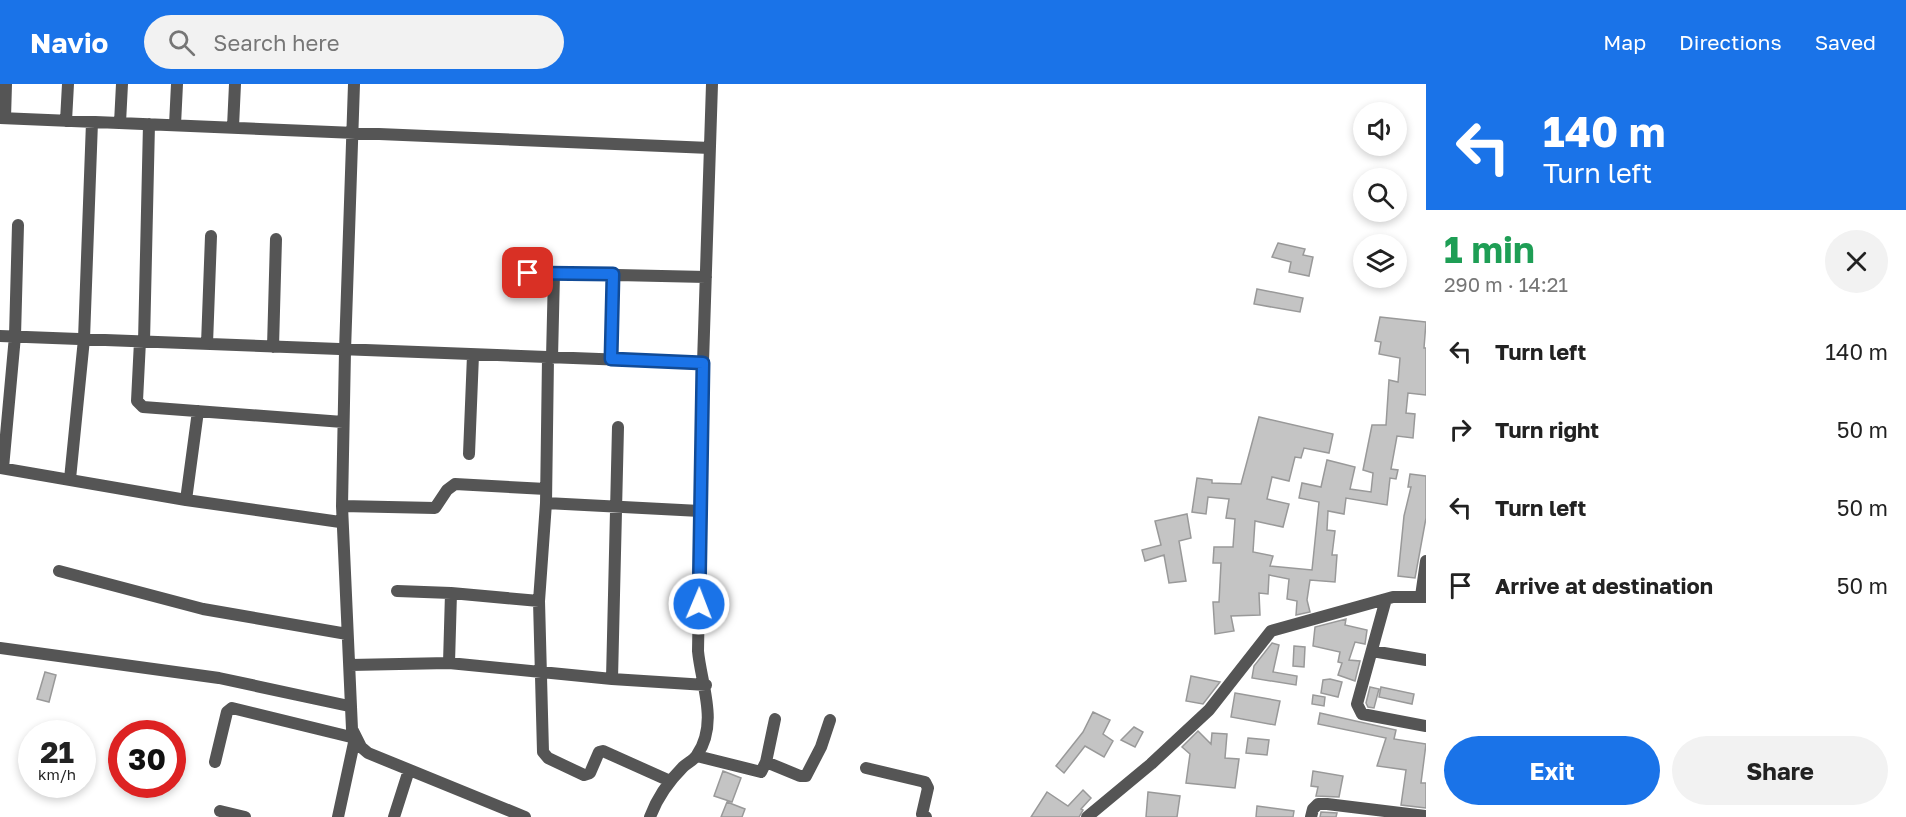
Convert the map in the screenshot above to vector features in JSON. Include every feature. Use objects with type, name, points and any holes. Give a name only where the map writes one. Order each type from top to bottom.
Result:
[{"type":"street","points":[[6,84],[2,118],[352,131],[710,148]]},
{"type":"street","points":[[66,121],[68,84]]},
{"type":"street","points":[[120,123],[122,84]]},
{"type":"street","points":[[175,125],[177,84]]},
{"type":"street","points":[[233,128],[235,84]]},
{"type":"street","points":[[338,817],[355,738],[349,706],[350,664],[346,634],[342,506],[354,84]]},
{"type":"street","points":[[650,817],[656,802],[670,781],[697,756],[704,738],[707,720],[706,685],[699,668],[698,651],[705,277],[712,84]]},
{"type":"street","points":[[70,479],[84,339],[92,122]]},
{"type":"street","points":[[149,124],[142,341],[137,401],[139,405],[343,422]]},
{"type":"street","points":[[18,225],[15,336],[1,468],[186,500],[340,522]]},
{"type":"street","points":[[207,344],[211,236]]},
{"type":"street","points":[[273,348],[276,239]]},
{"type":"street","points":[[528,273],[705,277]]},
{"type":"street","points":[[554,273],[546,503],[539,601],[543,752],[548,758],[587,775],[599,752],[603,751],[670,781]]},
{"type":"street","points":[[611,359],[613,274]]},
{"type":"street","points":[[0,336],[703,363]]},
{"type":"street","points":[[469,454],[473,355]]},
{"type":"street","points":[[186,500],[198,411]]},
{"type":"street","points":[[612,680],[618,427]]},
{"type":"street","points":[[342,506],[435,508],[447,490],[455,484],[546,489]]},
{"type":"street","points":[[546,503],[700,511]]},
{"type":"street","points":[[1086,817],[1151,764],[1209,710],[1271,631],[1386,599],[1423,597],[1426,561]]},
{"type":"street","points":[[58,571],[203,609],[346,634]]},
{"type":"street","points":[[397,591],[539,601]]},
{"type":"street","points":[[448,663],[451,593]]},
{"type":"street","points":[[1386,599],[1356,704],[1362,714],[1426,726]]},
{"type":"street","points":[[0,648],[219,678],[349,706]]},
{"type":"street","points":[[1372,651],[1426,660]]},
{"type":"street","points":[[350,664],[448,663],[612,680],[706,685]]},
{"type":"street","points":[[215,762],[227,712],[232,708],[355,738],[368,753],[525,817]]},
{"type":"street","points":[[697,756],[757,772],[764,770],[775,718]]},
{"type":"street","points":[[766,762],[800,777],[806,776],[821,747],[830,720]]},
{"type":"street","points":[[866,768],[925,782],[928,788],[922,814],[926,817]]},
{"type":"street","points":[[394,817],[409,770]]},
{"type":"street","points":[[1311,817],[1313,809],[1318,804],[1426,816]]},
{"type":"street","points":[[220,811],[245,817]]},
{"type":"building","points":[[1278,243],[1305,249],[1303,255],[1313,257],[1309,276],[1289,272],[1291,262],[1272,257]]},
{"type":"building","points":[[1257,289],[1303,298],[1300,312],[1254,304]]},
{"type":"building","points":[[1380,317],[1426,322],[1424,348],[1426,348],[1426,395],[1408,393],[1406,413],[1415,414],[1413,438],[1397,436],[1391,469],[1398,470],[1396,479],[1390,478],[1387,505],[1346,498],[1344,514],[1328,511],[1327,530],[1335,531],[1332,555],[1337,555],[1335,582],[1310,580],[1307,600],[1310,612],[1296,615],[1297,601],[1287,599],[1289,579],[1269,575],[1268,594],[1259,593],[1260,615],[1231,616],[1234,631],[1215,634],[1213,602],[1219,602],[1221,563],[1213,563],[1214,547],[1233,547],[1235,519],[1226,518],[1229,499],[1208,497],[1206,514],[1192,512],[1197,478],[1212,480],[1212,483],[1241,484],[1259,417],[1333,434],[1329,453],[1304,448],[1301,458],[1295,457],[1289,481],[1272,477],[1267,499],[1289,504],[1283,527],[1255,521],[1253,552],[1273,556],[1270,566],[1312,570],[1319,502],[1299,498],[1302,483],[1321,487],[1327,460],[1355,467],[1350,489],[1371,492],[1373,473],[1363,470],[1372,425],[1386,425],[1389,380],[1398,382],[1400,358],[1379,354],[1381,342],[1375,341]]},
{"type":"building","points":[[1410,474],[1426,476],[1426,518],[1415,578],[1398,576],[1404,516],[1411,487],[1408,487]]},
{"type":"building","points":[[1187,514],[1191,538],[1179,541],[1186,581],[1169,583],[1164,555],[1145,561],[1142,550],[1161,545],[1155,521]]},
{"type":"building","points":[[1346,619],[1345,625],[1367,630],[1365,644],[1355,642],[1349,660],[1360,661],[1355,681],[1338,675],[1342,663],[1338,662],[1340,652],[1313,646],[1315,627]]},
{"type":"building","points":[[1272,643],[1279,645],[1273,672],[1297,676],[1296,685],[1252,678],[1254,666]]},
{"type":"building","points":[[1294,646],[1305,647],[1304,667],[1293,666]]},
{"type":"building","points":[[45,672],[56,675],[49,702],[37,699]]},
{"type":"building","points":[[1191,676],[1220,682],[1203,704],[1186,701]]},
{"type":"building","points":[[1323,680],[1342,682],[1338,697],[1321,693]]},
{"type":"building","points":[[1370,687],[1379,689],[1374,708],[1368,707],[1366,703]]},
{"type":"building","points":[[1381,687],[1414,694],[1412,704],[1379,697]]},
{"type":"building","points":[[1235,693],[1280,701],[1275,725],[1231,717]]},
{"type":"building","points":[[1313,695],[1325,697],[1324,706],[1312,704]]},
{"type":"building","points":[[1093,712],[1110,720],[1103,734],[1113,741],[1104,757],[1085,746],[1064,773],[1056,766],[1083,732]]},
{"type":"building","points":[[1320,713],[1396,730],[1394,739],[1426,744],[1421,783],[1426,783],[1426,808],[1401,805],[1406,770],[1377,766],[1386,738],[1318,724]]},
{"type":"building","points":[[1134,727],[1143,732],[1135,747],[1121,740]]},
{"type":"building","points":[[1198,731],[1211,744],[1212,733],[1227,734],[1225,758],[1239,759],[1235,788],[1186,783],[1190,754],[1182,747]]},
{"type":"building","points":[[1248,738],[1269,740],[1267,755],[1246,753]]},
{"type":"building","points":[[723,771],[741,778],[732,802],[714,796]]},
{"type":"building","points":[[1313,771],[1343,776],[1339,797],[1316,796],[1318,787],[1311,786]]},
{"type":"building","points":[[1083,790],[1091,798],[1081,809],[1083,810],[1079,817],[1031,817],[1047,792],[1068,806]]},
{"type":"building","points":[[1148,792],[1180,796],[1177,817],[1146,817]]},
{"type":"building","points":[[727,802],[745,809],[742,817],[721,817]]},
{"type":"building","points":[[1257,806],[1294,811],[1293,817],[1256,817]]},
{"type":"building","points":[[1321,812],[1337,813],[1336,817],[1320,817]]},
{"type":"route","points":[[528,273],[613,274],[611,359],[703,363],[699,604]]}]
